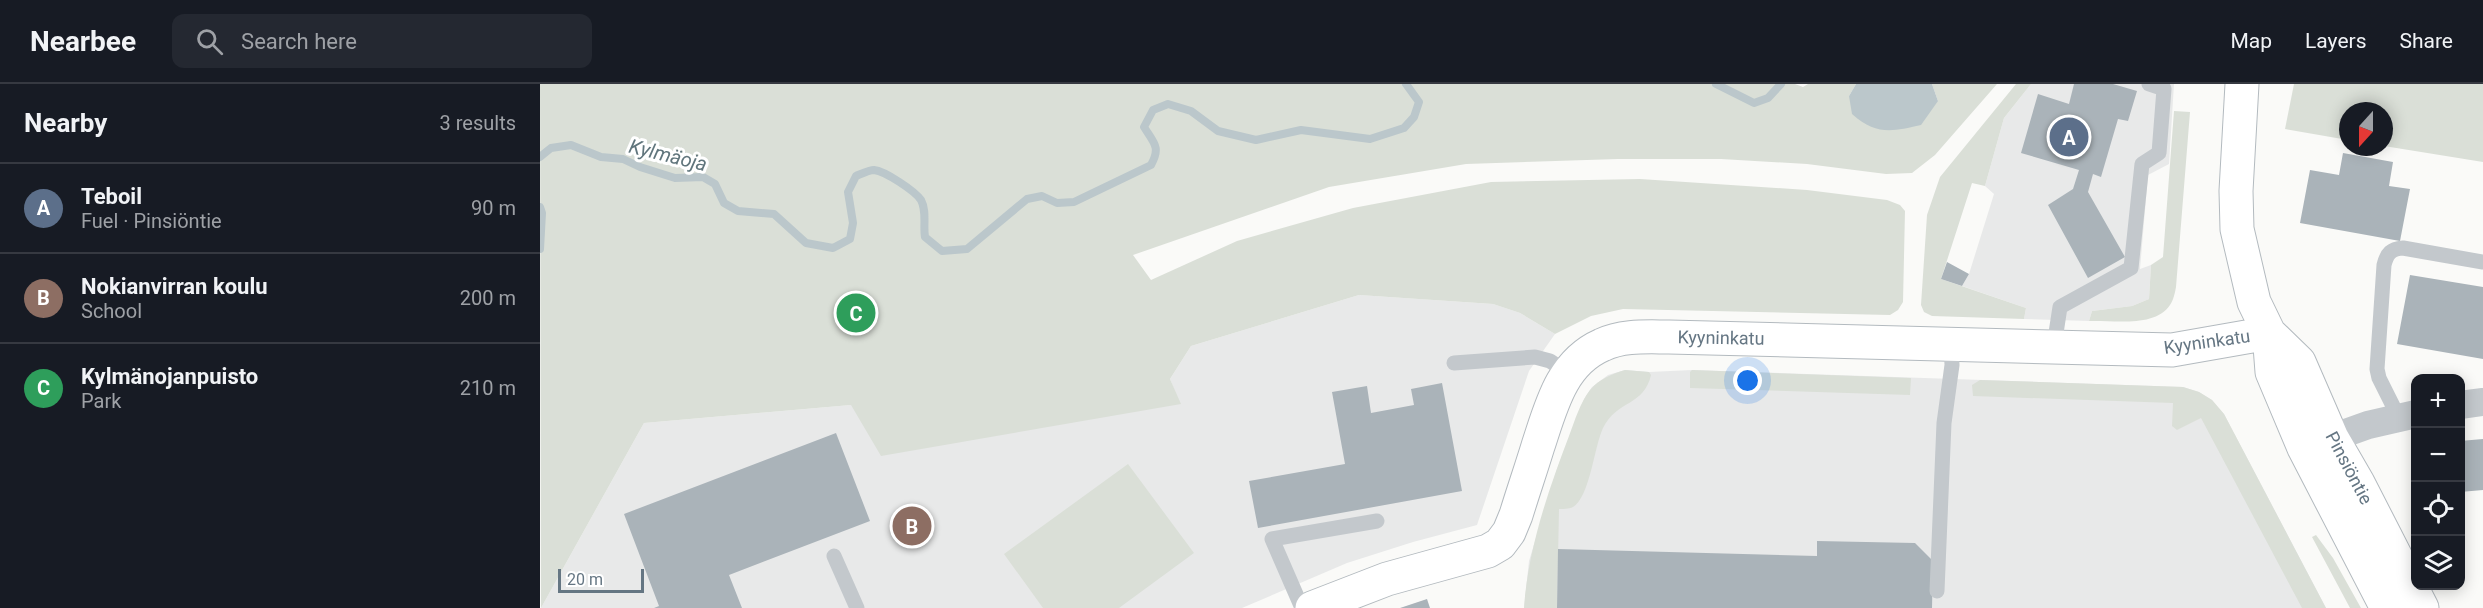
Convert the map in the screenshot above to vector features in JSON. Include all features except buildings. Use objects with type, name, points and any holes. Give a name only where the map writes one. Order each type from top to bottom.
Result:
[{"type":"street","name":"Pinsiöntie","points":[[2242,84],[2236,191],[2237,229],[2254,302],[2269,333],[2272,372],[2318,443],[2387,608]]},
{"type":"street","name":"Kyyninkatu","points":[[1317,606],[1387,579],[1477,555],[1500,544],[1509,532],[1516,515],[1554,397],[1568,373],[1580,359],[1602,345],[1626,338],[2172,350],[2269,333]]},
{"type":"street","points":[[2465,404],[2483,402]]},
{"type":"street","points":[[2318,443],[2368,425],[2408,416]]},
{"type":"street","name":"Pinsiöntie","points":[[2318,443],[2358,483],[2422,608]]},
{"type":"lane","points":[[2054,346],[2060,307],[2131,268],[2142,164],[2159,153],[2164,89],[2149,84]]},
{"type":"lane","points":[[2408,416],[2379,378],[2384,265],[2387,255],[2392,249],[2403,248],[2483,262]]},
{"type":"lane","points":[[1936,591],[1944,423],[1952,365],[1951,344]]},
{"type":"lane","points":[[1454,363],[1535,357],[1550,362],[1568,373]]},
{"type":"lane","points":[[1317,606],[1272,539],[1377,521]]},
{"type":"lane","points":[[834,556],[857,608]]},
{"type":"shaded area","points":[[540,84],[1795,84],[1803,87],[1808,84],[1856,84],[1849,96],[1938,101],[1932,84],[1997,84],[1935,155],[1912,173],[1886,174],[1807,164],[1721,159],[1618,159],[1466,164],[1329,187],[1133,255],[1151,280],[1237,241],[1353,208],[1491,182],[1640,179],[1807,190],[1887,200],[1900,205],[1905,211],[1903,302],[1898,310],[1890,315],[1623,309],[1591,316],[1555,334],[1520,313],[1493,304],[1359,295],[1191,346],[1170,379],[1181,404],[881,456],[851,405],[644,423],[541,608]]},
{"type":"shaded area","points":[[1856,84],[1932,84],[1938,101],[1921,125],[1892,130],[1876,129],[1852,114],[1849,96]]},
{"type":"shaded area","points":[[2016,84],[2031,84],[2004,118],[1985,186],[1972,183],[1941,279],[2026,308],[2024,319],[1932,316],[1924,312],[1921,305],[1927,215],[1940,177]]},
{"type":"shaded area","points":[[2031,84],[2174,84],[2169,164],[2148,175],[2140,269],[2151,265],[2149,299],[2132,306],[2092,311],[2089,321],[2024,319],[2026,308],[1962,286],[1969,274],[1994,194],[1985,186],[2004,118]]},
{"type":"shaded area","points":[[2294,84],[2483,84],[2483,162],[2393,147],[2393,102],[2339,102],[2339,138],[2285,129]]},
{"type":"shaded area","points":[[2174,111],[2190,112],[2176,287],[2172,301],[2163,312],[2144,320],[2089,321],[2092,311],[2132,306],[2149,299],[2151,265],[2163,257]]},
{"type":"shaded area","points":[[1359,295],[1493,304],[1520,313],[1555,334],[1529,371],[1477,525],[1347,563],[1242,608],[541,608],[644,423],[851,405],[1180,404],[1170,379],[1191,346]]},
{"type":"shaded area","points":[[1625,370],[1649,372],[1692,370],[2183,387],[2199,392],[2212,400],[2224,414],[2326,608],[1524,608],[1529,561],[1557,469],[1584,399],[1592,387],[1608,375]]},
{"type":"shaded area","points":[[1625,370],[1649,372],[1651,375],[1643,392],[1615,412],[1603,428],[1588,483],[1579,502],[1571,508],[1559,509],[1557,608],[1524,608],[1534,542],[1540,520],[1578,412],[1586,395],[1597,383]]},
{"type":"shaded area","points":[[1692,370],[1911,378],[1910,395],[1690,388]]},
{"type":"shaded area","points":[[1980,380],[2183,387],[2199,392],[2212,400],[2224,414],[2326,608],[2302,608],[2201,418],[2177,430],[2172,426],[2173,403],[1973,396],[1972,385]]},
{"type":"shaded area","points":[[1128,464],[1194,553],[1119,608],[1043,608],[1004,554]]},
{"type":"shaded area","points":[[2316,535],[2333,558],[2361,608],[2350,608],[2312,537]]},
{"type":"waterway","name":"Kylmäoja","points":[[540,157],[551,148],[571,145],[601,157],[623,159],[675,178],[703,177],[715,184],[724,203],[738,211],[774,214],[806,243],[833,248],[850,239],[853,223],[848,192],[856,176],[867,171],[879,171],[899,182],[921,200],[924,209],[925,237],[942,251],[967,249],[1027,199],[1042,196],[1057,203],[1074,202],[1151,165],[1156,149],[1144,127],[1153,110],[1168,104],[1191,111],[1218,131],[1256,140],[1301,130],[1370,139],[1404,128],[1414,117],[1419,102],[1406,84]]},
{"type":"waterway","name":"Kylmäoja","points":[[1716,84],[1754,103],[1768,98],[1781,84]]},
{"type":"waterway","points":[[540,207],[542,213],[540,249]]},
{"type":"place","name":"Teboil","points":[[2069,137]]},
{"type":"place","name":"Kylmänojanpuisto","points":[[856,313]]},
{"type":"place","name":"Nokianvirran koulu","points":[[912,526]]}]
